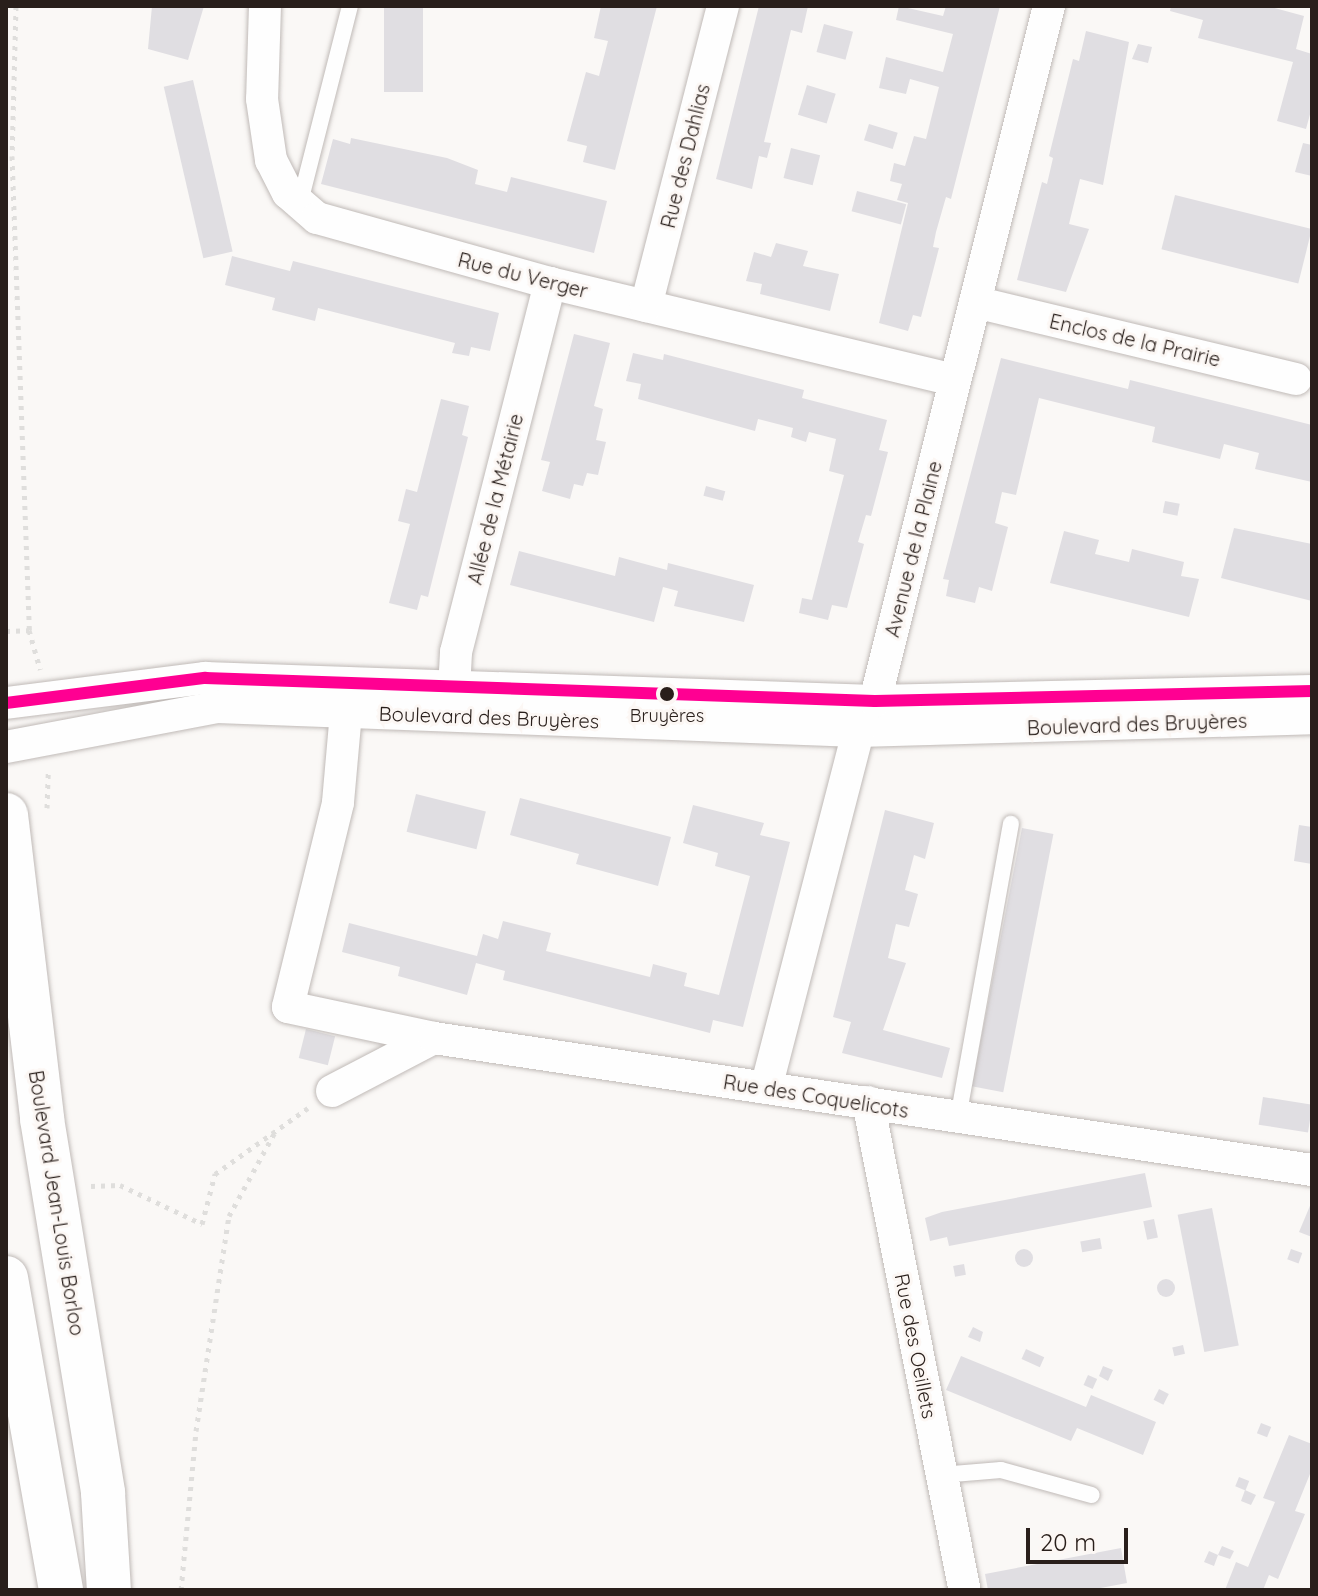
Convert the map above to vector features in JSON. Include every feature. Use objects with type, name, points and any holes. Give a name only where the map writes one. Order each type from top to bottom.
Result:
[{"type":"main road","name":"Boulevard Jean-Louis Borloo","points":[[26,814],[40,1106],[108,1544],[109,1590]]},
{"type":"main road","points":[[6,1278],[59,1572]]},
{"type":"street","points":[[265,6],[267,139],[279,177],[299,207]]},
{"type":"street","name":"Rue des Dahlias","points":[[646,306],[723,6]]},
{"type":"street","name":"Avenue de la Plaine","points":[[766,1088],[858,731],[875,701],[1049,6]]},
{"type":"street","name":"Rue du Verger","points":[[299,207],[349,230],[550,283],[955,380]]},
{"type":"street","name":"Allée de la Métairie","points":[[454,702],[456,652],[550,283]]},
{"type":"street","name":"Enclos de la Prairie","points":[[975,302],[1296,379]]},
{"type":"street","name":"Boulevard des Bruyères","points":[[6,703],[185,678],[347,697],[858,731],[1312,718]]},
{"type":"street","name":"Boulevard des Bruyères","points":[[454,702],[875,701],[1312,691]]},
{"type":"street","name":"Boulevard des Bruyères","points":[[6,747],[203,708],[347,697]]},
{"type":"street","name":"Rue des Coquelicots","points":[[347,697],[338,803],[288,1007],[434,1038],[1312,1170]]},
{"type":"street","points":[[332,1091],[434,1038]]},
{"type":"street","name":"Rue des Oeillets","points":[[868,1102],[965,1590]]},
{"type":"lane","points":[[299,207],[350,6]]},
{"type":"lane","points":[[958,1118],[1011,824]]},
{"type":"lane","points":[[941,1475],[1001,1470],[1092,1495]]},
{"type":"path","points":[[16,6],[12,156],[29,630],[43,699]]},
{"type":"path","points":[[6,631],[29,630]]},
{"type":"path","points":[[26,814],[47,740]]},
{"type":"path","points":[[88,1187],[120,1185],[202,1224],[215,1174],[332,1091]]},
{"type":"path","points":[[181,1590],[196,1431],[229,1216],[275,1132]]},
{"type":"path","points":[[85,1171],[90,1202]]},
{"type":"building","points":[[152,6],[204,6],[188,60],[148,49]]},
{"type":"building","points":[[384,6],[423,6],[423,92],[384,92]]},
{"type":"building","points":[[601,6],[657,6],[615,170],[583,162],[587,146],[567,141],[586,72],[599,76],[608,41],[594,38]]},
{"type":"building","points":[[759,6],[808,6],[802,33],[791,30],[764,142],[771,143],[767,158],[759,156],[752,189],[716,179]]},
{"type":"building","points":[[899,6],[943,16],[946,6],[1000,6],[951,199],[946,197],[936,232],[933,247],[939,248],[921,317],[913,315],[908,331],[879,323],[908,203],[897,200],[902,184],[890,181],[894,163],[905,166],[914,136],[926,139],[939,87],[910,79],[906,94],[879,88],[886,57],[943,72],[953,34],[896,20]]},
{"type":"building","points":[[1171,6],[1267,6],[1304,16],[1296,49],[1312,54],[1312,107],[1306,129],[1277,121],[1293,62],[1198,38],[1203,20],[1170,11]]},
{"type":"building","points":[[824,24],[853,32],[845,60],[816,52]]},
{"type":"building","points":[[1086,31],[1129,42],[1103,185],[1080,179],[1069,224],[1089,229],[1066,292],[1017,280],[1042,182],[1047,184],[1053,158],[1049,156],[1073,59],[1079,61]]},
{"type":"building","points":[[1138,44],[1152,47],[1148,63],[1132,59]]},
{"type":"building","points":[[193,80],[233,251],[203,258],[164,87]]},
{"type":"building","points":[[807,85],[836,94],[827,123],[798,115]]},
{"type":"building","points":[[869,124],[898,133],[893,149],[864,140]]},
{"type":"building","points":[[351,138],[447,158],[478,170],[475,184],[507,192],[511,177],[607,201],[594,253],[321,184],[333,139],[350,144]]},
{"type":"building","points":[[1303,143],[1312,145],[1312,176],[1295,172]]},
{"type":"building","points":[[791,148],[820,155],[813,185],[784,178]]},
{"type":"building","points":[[857,191],[906,204],[901,224],[852,211]]},
{"type":"building","points":[[1175,195],[1312,229],[1298,283],[1161,249]]},
{"type":"building","points":[[776,243],[808,251],[803,266],[839,274],[830,311],[760,294],[762,284],[746,281],[754,252],[771,257]]},
{"type":"building","points":[[232,256],[290,271],[293,261],[499,313],[490,351],[471,347],[469,356],[452,353],[455,343],[318,308],[315,321],[272,310],[275,298],[225,285]]},
{"type":"building","points":[[574,334],[610,343],[594,406],[603,409],[596,440],[606,442],[598,475],[587,473],[583,486],[574,484],[570,499],[542,491],[550,462],[541,460]]},
{"type":"building","points":[[633,353],[663,360],[664,354],[804,390],[802,398],[887,420],[879,450],[888,452],[871,516],[866,515],[858,542],[864,544],[847,608],[832,605],[828,620],[799,613],[802,598],[812,600],[844,475],[829,471],[836,439],[809,432],[806,442],[791,437],[793,428],[758,419],[755,431],[638,399],[641,384],[626,381]]},
{"type":"building","points":[[1001,358],[1128,389],[1130,380],[1312,425],[1312,482],[1255,469],[1259,453],[1224,444],[1220,459],[1152,442],[1155,427],[1039,398],[1016,495],[1002,492],[995,523],[1008,527],[992,591],[979,587],[975,603],[946,596],[949,580],[943,579]]},
{"type":"building","points":[[441,399],[469,406],[462,435],[468,437],[428,597],[421,595],[417,610],[389,603],[410,524],[398,521],[406,489],[417,492]]},
{"type":"building","points":[[706,486],[725,491],[723,501],[703,496]]},
{"type":"building","points":[[1165,501],[1180,504],[1177,516],[1163,513]]},
{"type":"building","points":[[1234,528],[1312,544],[1312,601],[1221,578]]},
{"type":"building","points":[[1064,531],[1099,540],[1095,554],[1129,562],[1132,549],[1184,562],[1181,576],[1199,579],[1189,617],[1050,583]]},
{"type":"building","points":[[519,551],[615,576],[619,557],[667,570],[668,563],[754,585],[744,622],[674,606],[678,591],[663,587],[654,622],[510,585]]},
{"type":"building","points":[[416,794],[486,811],[476,849],[407,832]]},
{"type":"building","points":[[520,798],[671,837],[658,886],[576,864],[579,854],[510,835]]},
{"type":"building","points":[[693,805],[764,823],[760,835],[790,842],[743,1027],[713,1020],[710,1033],[503,980],[505,971],[476,963],[467,995],[398,976],[400,967],[342,952],[349,923],[477,956],[483,934],[498,939],[503,921],[551,933],[546,951],[650,977],[653,964],[687,973],[684,986],[719,995],[750,876],[715,866],[718,853],[683,843]]},
{"type":"building","points":[[885,810],[934,823],[925,859],[914,855],[905,890],[918,894],[909,927],[896,924],[888,958],[906,963],[883,1030],[950,1048],[942,1078],[842,1053],[851,1022],[833,1017]]},
{"type":"building","points":[[1299,825],[1312,827],[1312,864],[1294,861]]},
{"type":"building","points":[[1022,828],[1053,834],[1003,1092],[972,1086]]},
{"type":"building","points":[[306,1029],[335,1036],[328,1065],[299,1058]]},
{"type":"building","points":[[1263,1097],[1312,1105],[1308,1132],[1259,1125]]},
{"type":"building","points":[[1145,1173],[1152,1207],[949,1246],[947,1237],[930,1241],[925,1218],[942,1212]]},
{"type":"building","points":[[1312,1201],[1312,1237],[1299,1232]]},
{"type":"building","points":[[1212,1208],[1239,1345],[1204,1352],[1178,1215]]},
{"type":"building","points":[[1154,1219],[1158,1238],[1147,1240],[1143,1221]]},
{"type":"building","points":[[1100,1238],[1102,1249],[1082,1252],[1080,1241]]},
{"type":"building","points":[[1024,1249],[1033,1258],[1024,1267],[1015,1258]]},
{"type":"building","points":[[1291,1249],[1302,1253],[1299,1263],[1287,1259]]},
{"type":"building","points":[[964,1264],[966,1275],[955,1277],[953,1266]]},
{"type":"building","points":[[1166,1279],[1175,1288],[1166,1297],[1157,1288]]},
{"type":"building","points":[[973,1327],[983,1332],[980,1342],[968,1337]]},
{"type":"building","points":[[1183,1345],[1185,1354],[1174,1356],[1172,1347]]},
{"type":"building","points":[[1026,1349],[1044,1357],[1040,1367],[1022,1359]]},
{"type":"building","points":[[961,1356],[1086,1407],[1091,1395],[1156,1422],[1143,1455],[1077,1428],[1071,1441],[946,1390]]},
{"type":"building","points":[[1103,1366],[1113,1370],[1108,1381],[1099,1376]]},
{"type":"building","points":[[1088,1375],[1097,1379],[1093,1389],[1084,1385]]},
{"type":"building","points":[[1159,1389],[1169,1394],[1163,1405],[1154,1400]]},
{"type":"building","points":[[1261,1423],[1271,1427],[1267,1437],[1257,1433]]},
{"type":"building","points":[[1289,1435],[1312,1444],[1312,1469],[1295,1511],[1305,1514],[1278,1579],[1269,1575],[1263,1590],[1225,1590],[1236,1562],[1248,1567],[1275,1502],[1263,1498]]},
{"type":"building","points":[[1239,1477],[1249,1481],[1245,1490],[1235,1486]]},
{"type":"building","points":[[1245,1490],[1256,1495],[1251,1505],[1241,1501]]},
{"type":"building","points":[[1222,1546],[1234,1551],[1230,1559],[1218,1555]]},
{"type":"building","points":[[1121,1548],[1127,1583],[1090,1590],[988,1590],[985,1574]]},
{"type":"building","points":[[1209,1551],[1218,1555],[1214,1566],[1204,1562]]},
{"type":"transit line","points":[[6,703],[205,678],[875,701],[1312,691]]},
{"type":"place","name":"Bruyères","points":[[667,694]]}]
